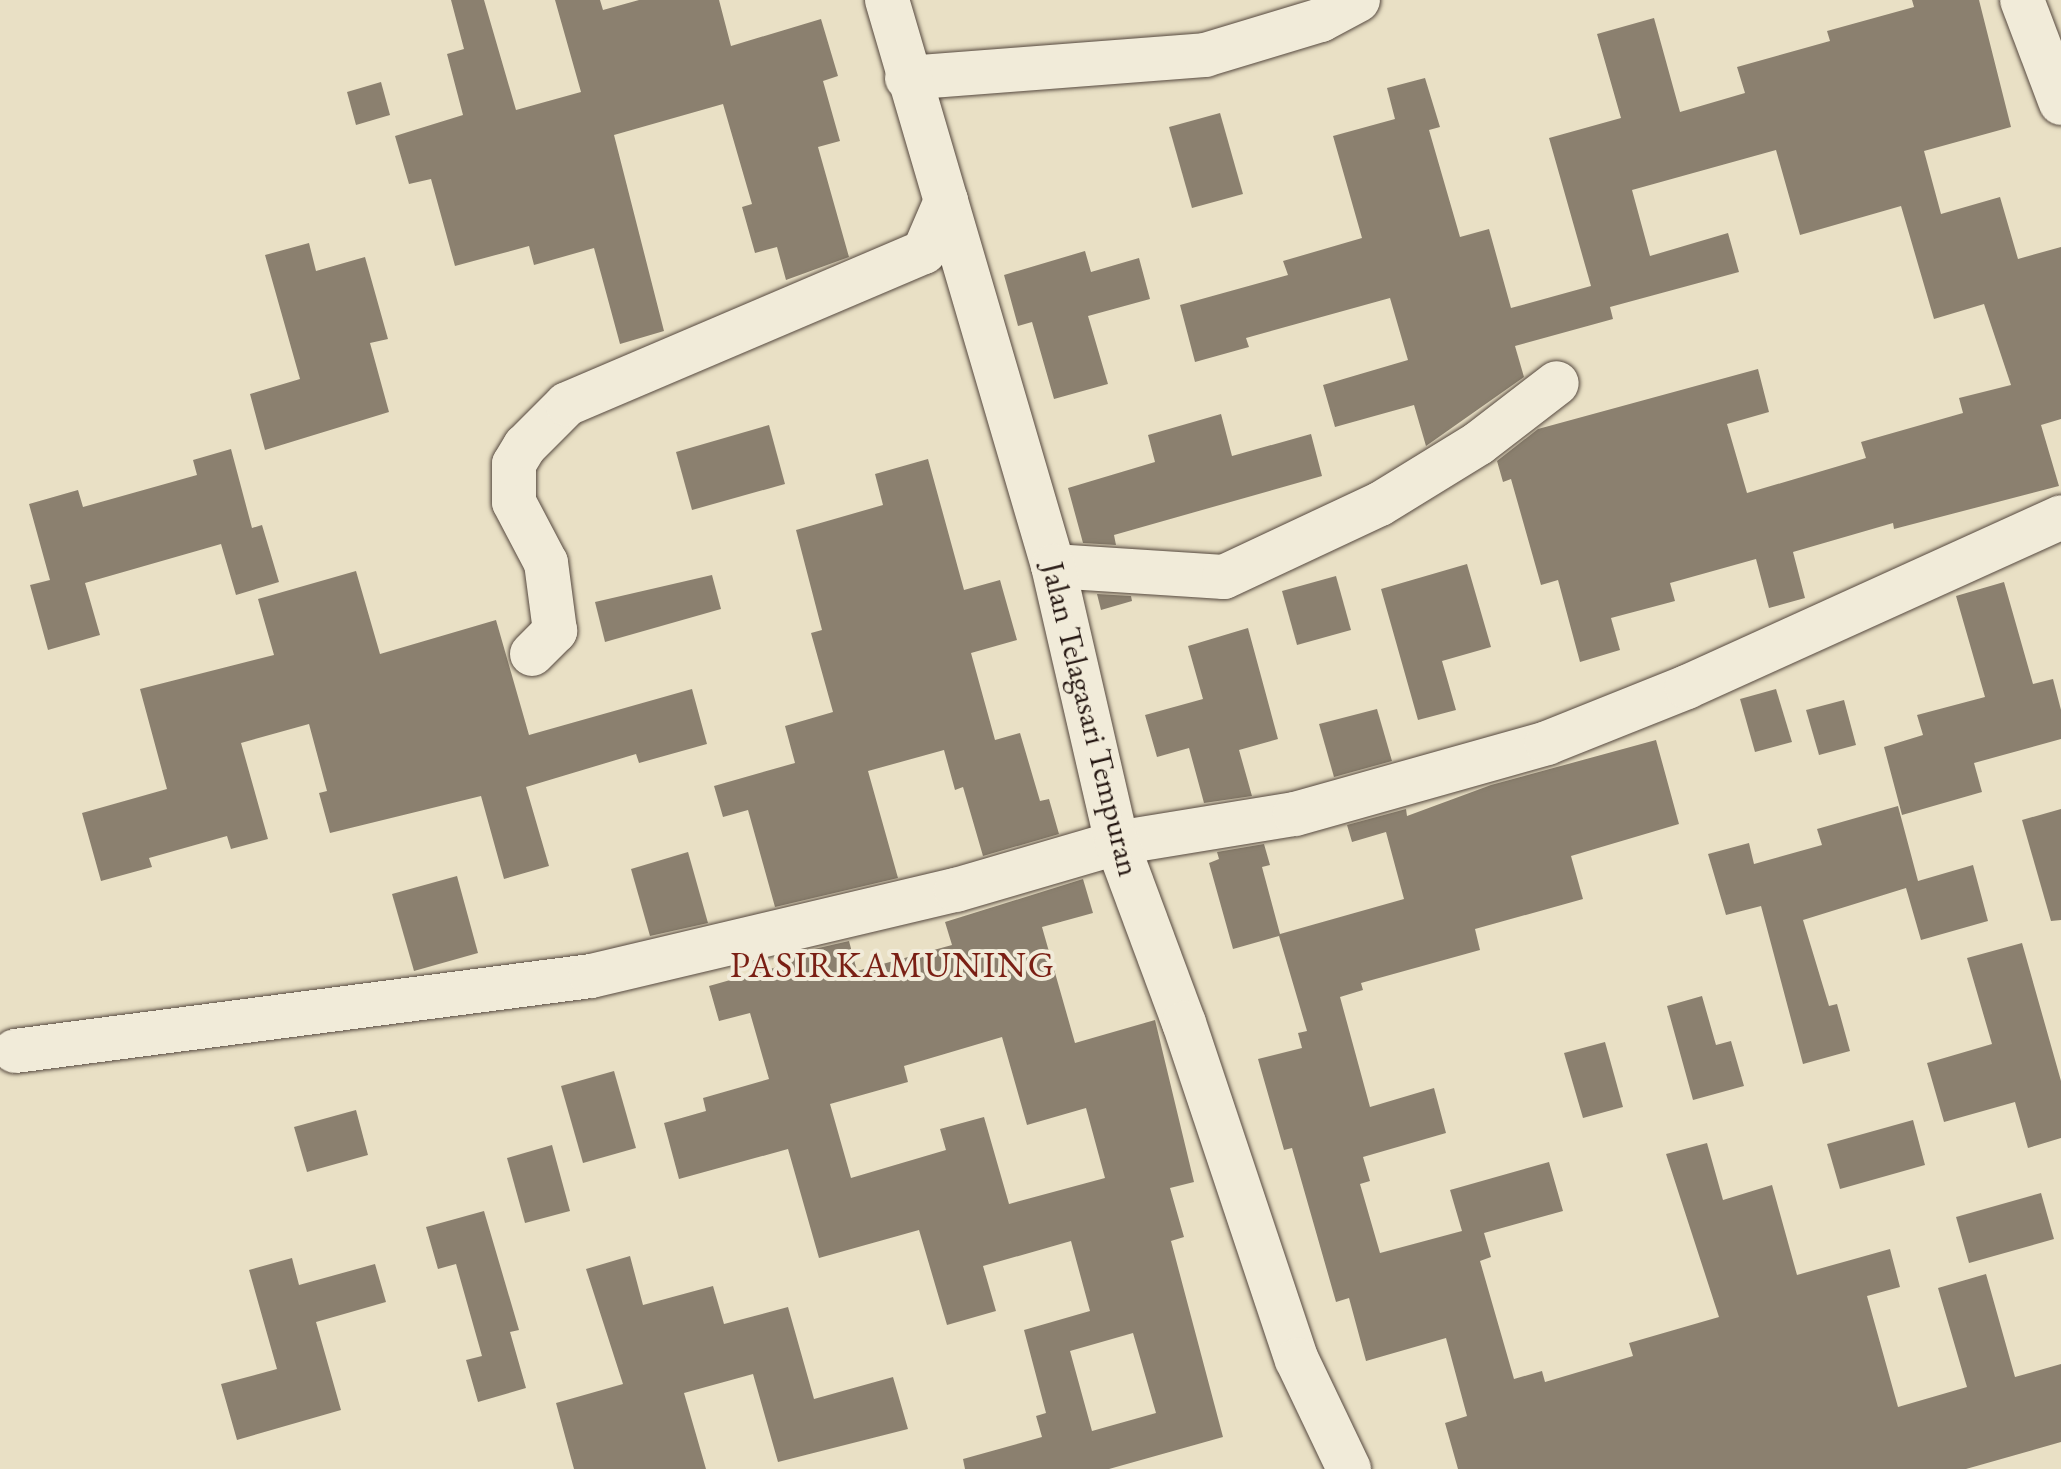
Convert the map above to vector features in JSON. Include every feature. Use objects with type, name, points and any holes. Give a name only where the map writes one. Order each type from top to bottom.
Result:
[{"type":"street","name":"Jalan Telagasari Tempuran","points":[[887,0],[907,78],[1053,566],[1117,843],[1184,1023],[1297,1360],[1349,1469]]},
{"type":"street","points":[[907,78],[1205,55],[1321,20],[1358,0]]},
{"type":"street","points":[[2022,0],[2061,103]]},
{"type":"street","points":[[532,654],[555,631],[546,563],[514,502],[514,464],[525,446],[567,404],[924,252],[946,201]]},
{"type":"street","points":[[1053,566],[1224,577],[1380,504],[1479,443],[1557,383]]},
{"type":"street","points":[[15,1051],[591,976],[956,890],[1117,843],[1295,814],[1547,743],[1687,687],[2061,517]]},
{"type":"building","points":[[451,0],[484,0],[516,110],[581,92],[555,0],[600,0],[603,10],[639,0],[719,0],[731,46],[821,19],[838,76],[823,81],[840,141],[818,147],[849,257],[786,280],[777,247],[755,253],[742,207],[752,204],[723,104],[614,135],[664,331],[620,344],[594,248],[534,265],[529,246],[455,266],[431,179],[409,184],[395,136],[463,115],[447,54],[464,49]]},
{"type":"building","points":[[1912,0],[1979,0],[2011,127],[1924,151],[1941,214],[2000,197],[2018,259],[2061,247],[2061,419],[2041,425],[2059,486],[1894,529],[1893,523],[1793,552],[1805,598],[1769,608],[1756,559],[1670,583],[1675,601],[1611,618],[1620,650],[1580,662],[1558,580],[1541,585],[1511,479],[1503,482],[1497,461],[1538,429],[1758,369],[1769,412],[1727,424],[1747,493],[1866,458],[1861,442],[1963,413],[1959,398],[2011,385],[1984,304],[1934,319],[1901,206],[1800,235],[1776,150],[1632,190],[1650,256],[1728,233],[1739,272],[1610,307],[1613,319],[1515,346],[1524,377],[1426,446],[1414,405],[1335,427],[1323,385],[1408,360],[1390,298],[1246,338],[1249,347],[1195,362],[1180,305],[1288,275],[1283,261],[1362,238],[1333,136],[1395,119],[1387,88],[1425,78],[1440,127],[1429,130],[1460,237],[1489,229],[1511,308],[1591,286],[1549,138],[1621,118],[1597,34],[1654,18],[1680,112],[1745,93],[1737,67],[1830,41],[1827,31],[1914,7]]},
{"type":"building","points":[[381,82],[390,115],[356,125],[347,92]]},
{"type":"building","points":[[1220,113],[1243,194],[1192,208],[1169,127]]},
{"type":"building","points":[[309,243],[316,271],[365,257],[388,339],[370,343],[389,412],[265,450],[250,394],[300,379],[265,255]]},
{"type":"building","points":[[1085,251],[1091,272],[1139,258],[1150,299],[1088,316],[1108,384],[1054,399],[1032,322],[1018,326],[1004,275]]},
{"type":"building","points":[[1221,414],[1232,456],[1311,434],[1322,476],[1114,535],[1116,545],[1083,543],[1068,488],[1155,462],[1148,435]]},
{"type":"building","points":[[769,425],[785,484],[692,510],[676,452]]},
{"type":"building","points":[[231,449],[252,528],[262,525],[279,582],[236,595],[221,544],[85,583],[100,635],[48,650],[30,585],[50,580],[29,504],[78,490],[83,507],[197,475],[193,460]]},
{"type":"building","points":[[928,459],[964,590],[1000,580],[1017,640],[971,653],[995,740],[1020,733],[1040,801],[1049,799],[1059,834],[983,856],[963,787],[955,790],[944,750],[868,771],[898,878],[775,907],[748,810],[723,817],[714,786],[795,763],[785,726],[833,712],[811,633],[822,630],[796,530],[883,505],[875,474]]},
{"type":"building","points":[[1467,564],[1491,647],[1442,661],[1456,710],[1418,720],[1381,589]]},
{"type":"building","points":[[356,571],[380,654],[496,620],[529,735],[692,689],[707,744],[639,763],[636,754],[526,787],[549,866],[504,879],[481,796],[330,833],[319,793],[327,791],[309,724],[241,743],[268,839],[231,849],[227,836],[149,858],[152,867],[101,881],[82,813],[167,789],[140,689],[274,655],[258,599]]},
{"type":"building","points":[[712,575],[721,609],[605,642],[595,602]]},
{"type":"building","points":[[1336,576],[1351,630],[1297,645],[1282,591]]},
{"type":"building","points":[[2004,582],[2033,684],[2053,679],[2061,710],[2061,739],[1974,763],[1982,792],[1902,815],[1884,747],[1923,735],[1917,715],[1985,697],[1956,596]]},
{"type":"building","points":[[1097,594],[1131,596],[1132,601],[1101,610]]},
{"type":"building","points":[[1248,628],[1278,739],[1239,750],[1252,796],[1204,803],[1189,748],[1157,757],[1145,715],[1203,699],[1188,646]]},
{"type":"building","points":[[1776,689],[1792,742],[1755,752],[1740,699]]},
{"type":"building","points":[[1844,700],[1856,745],[1819,755],[1806,710]]},
{"type":"building","points":[[1377,709],[1392,761],[1334,777],[1319,724]]},
{"type":"building","points":[[1656,740],[1679,824],[1571,856],[1583,899],[1475,929],[1480,950],[1361,983],[1363,990],[1340,997],[1370,1107],[1434,1088],[1446,1133],[1363,1157],[1370,1181],[1360,1184],[1380,1253],[1462,1231],[1450,1190],[1549,1162],[1563,1211],[1484,1233],[1491,1257],[1480,1261],[1514,1379],[1542,1371],[1545,1382],[1633,1356],[1629,1343],[1719,1317],[1666,1154],[1707,1143],[1723,1200],[1772,1185],[1797,1275],[1890,1249],[1900,1287],[1867,1296],[1898,1407],[1967,1387],[1938,1288],[1986,1274],[2015,1377],[2061,1364],[2061,1442],[1966,1469],[1458,1469],[1445,1423],[1467,1416],[1446,1338],[1366,1361],[1349,1298],[1336,1302],[1292,1148],[1284,1150],[1258,1059],[1302,1048],[1298,1033],[1307,1031],[1279,936],[1233,949],[1209,863],[1219,859],[1217,852],[1264,844],[1270,865],[1262,867],[1280,934],[1404,899],[1386,832],[1352,842],[1347,825],[1406,809],[1407,816],[1491,785]]},
{"type":"building","points":[[1898,806],[1918,881],[1973,865],[1988,921],[1921,940],[1906,888],[1803,920],[1829,1006],[1837,1004],[1850,1051],[1803,1064],[1761,906],[1726,915],[1708,854],[1749,843],[1754,864],[1822,845],[1817,829]]},
{"type":"building","points":[[2061,809],[2061,920],[2051,921],[2022,820]]},
{"type":"building","points":[[688,852],[708,923],[650,936],[631,869]]},
{"type":"building","points":[[457,876],[478,953],[414,971],[392,894]]},
{"type":"building","points":[[1083,879],[1093,913],[1042,927],[1075,1043],[1155,1020],[1194,1182],[1170,1188],[1184,1237],[1171,1241],[1223,1437],[1109,1469],[965,1469],[963,1459],[1042,1437],[1036,1416],[1046,1413],[1024,1330],[1090,1311],[1071,1241],[983,1266],[996,1311],[947,1325],[919,1230],[819,1258],[788,1149],[679,1179],[664,1123],[706,1111],[703,1098],[769,1079],[750,1013],[719,1021],[709,986],[791,963],[788,955],[849,941],[857,971],[952,945],[945,922]],"holes":[[[1002,1037],[1027,1125],[1086,1108],[1105,1178],[1009,1204],[984,1117],[940,1129],[946,1150],[851,1178],[830,1104],[908,1082],[904,1066]],[[1133,1333],[1156,1413],[1092,1431],[1070,1351]]]},
{"type":"building","points":[[2022,943],[2061,1081],[2061,1138],[2028,1148],[2015,1102],[1944,1122],[1927,1063],[1992,1044],[1967,958]]},
{"type":"building","points":[[1702,996],[1716,1045],[1731,1041],[1744,1086],[1693,1100],[1667,1006]]},
{"type":"building","points":[[1605,1042],[1623,1107],[1583,1118],[1564,1053]]},
{"type":"building","points":[[614,1071],[636,1148],[583,1163],[561,1086]]},
{"type":"building","points":[[356,1110],[368,1155],[307,1172],[294,1127]]},
{"type":"building","points":[[1913,1120],[1925,1165],[1840,1189],[1827,1144]]},
{"type":"building","points":[[552,1145],[570,1211],[525,1223],[507,1158]]},
{"type":"building","points":[[2041,1193],[2054,1239],[1969,1263],[1956,1217]]},
{"type":"building","points":[[484,1211],[519,1330],[510,1332],[526,1388],[478,1402],[466,1360],[482,1356],[456,1264],[438,1269],[426,1227]]},
{"type":"building","points":[[630,1256],[643,1305],[713,1286],[724,1324],[788,1307],[814,1399],[893,1377],[908,1429],[778,1462],[753,1374],[684,1393],[706,1469],[574,1469],[556,1403],[623,1384],[586,1269]]},
{"type":"building","points":[[292,1258],[299,1285],[375,1264],[386,1302],[316,1322],[341,1410],[237,1440],[221,1384],[277,1369],[249,1270]]},
{"type":"district","name":"PASIRKAMUNING","points":[[893,965]]}]
